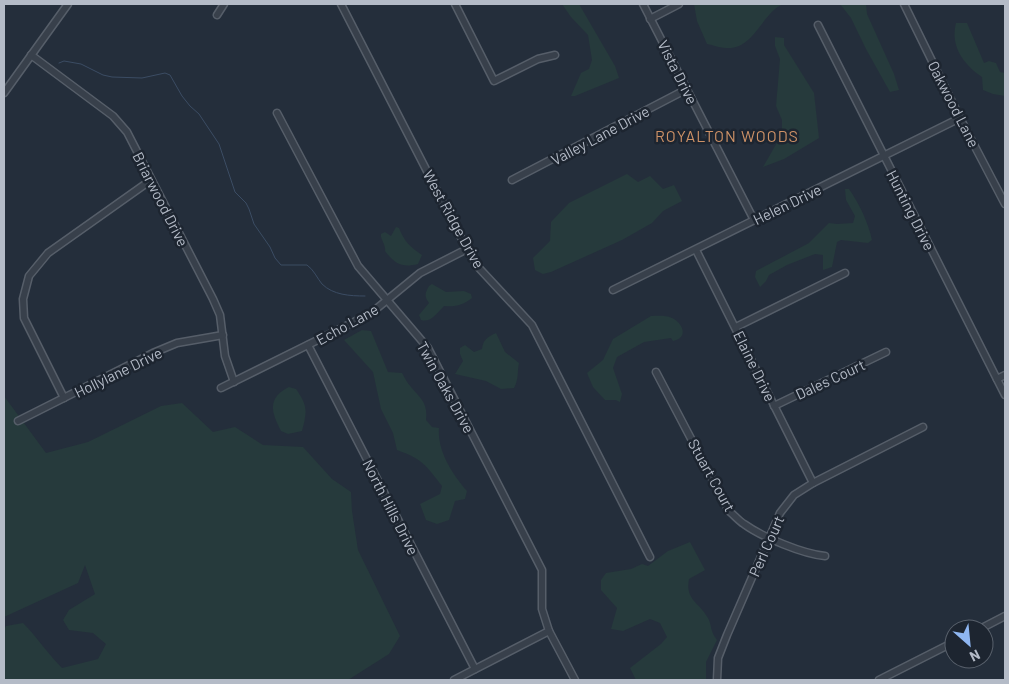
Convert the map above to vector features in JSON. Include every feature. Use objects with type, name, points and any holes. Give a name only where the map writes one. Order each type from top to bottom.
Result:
[{"type":"street","points":[[4,93],[68,4]]},
{"type":"street","points":[[217,15],[224,4]]},
{"type":"street","name":"West Ridge Drive","points":[[341,4],[467,249],[480,268],[532,325],[650,557]]},
{"type":"street","points":[[455,4],[494,81],[538,60],[555,55]]},
{"type":"street","name":"Vista Drive","points":[[642,4],[754,220]]},
{"type":"street","points":[[650,19],[679,4]]},
{"type":"street","name":"Oakwood Lane","points":[[904,4],[1005,204]]},
{"type":"street","name":"Hunting Drive","points":[[818,25],[1005,395]]},
{"type":"street","name":"Briarwood Drive","points":[[31,55],[113,116],[127,132],[220,315],[225,356],[234,382]]},
{"type":"street","name":"Valley Lane Drive","points":[[512,180],[687,89]]},
{"type":"street","name":"Twin Oaks Drive","points":[[277,112],[358,266],[428,348],[542,570],[542,609],[549,631],[575,680]]},
{"type":"street","name":"Helen Drive","points":[[613,290],[960,118]]},
{"type":"street","points":[[64,398],[24,318],[23,299],[29,276],[48,253],[151,180]]},
{"type":"street","name":"Echo Lane","points":[[221,388],[370,314],[420,273],[467,249]]},
{"type":"street","name":"Elaine Drive","points":[[696,250],[813,483]]},
{"type":"street","points":[[736,327],[845,273]]},
{"type":"street","name":"Hollylane Drive","points":[[18,421],[153,353],[177,343],[223,334]]},
{"type":"street","name":"North Hills Drive","points":[[308,345],[475,669]]},
{"type":"street","name":"Dales Court","points":[[774,406],[886,352]]},
{"type":"street","name":"Stuart Court","points":[[656,372],[730,511],[743,524],[769,538],[814,555],[825,556]]},
{"type":"street","points":[[997,379],[1005,375]]},
{"type":"street","name":"Perl Court","points":[[717,680],[718,658],[727,635],[780,513],[794,495],[813,483],[923,428]]},
{"type":"street","points":[[454,680],[549,631]]},
{"type":"street","points":[[879,680],[944,647]]},
{"type":"green space","points":[[562,4],[579,4],[615,66],[619,78],[571,96],[581,73],[589,69],[592,60],[588,35]]},
{"type":"green space","points":[[694,4],[783,4],[769,15],[751,38],[744,43],[736,47],[721,48],[707,44],[697,21]]},
{"type":"green space","points":[[840,4],[866,4],[867,14],[894,74],[899,90],[890,92],[851,18]]},
{"type":"green space","points":[[956,23],[967,23],[984,63],[989,61],[996,63],[1000,72],[1005,73],[1005,96],[983,90],[982,77],[964,60],[957,47],[955,39]]},
{"type":"green space","points":[[775,37],[784,38],[784,45],[814,93],[819,138],[784,159],[763,167],[782,134],[782,120],[776,106],[780,59],[775,46]]},
{"type":"green space","points":[[627,174],[638,182],[650,176],[663,189],[674,185],[682,201],[663,211],[652,223],[622,240],[551,272],[543,274],[535,270],[533,258],[550,241],[551,222],[569,203]]},
{"type":"green space","points":[[845,189],[849,189],[860,207],[872,240],[868,243],[841,240],[837,242],[832,267],[823,270],[823,255],[815,254],[787,265],[769,275],[760,287],[755,277],[756,271],[809,243],[829,223],[853,223],[855,216],[846,200]]},
{"type":"green space","points":[[396,227],[399,228],[408,243],[422,255],[418,264],[399,264],[385,251],[381,234],[385,232],[391,236]]},
{"type":"green space","points":[[432,284],[446,292],[464,291],[471,294],[472,298],[459,305],[444,306],[431,319],[421,320],[419,315],[429,303],[426,294],[429,286]]},
{"type":"green space","points":[[651,316],[667,316],[676,320],[683,330],[683,334],[673,341],[671,338],[644,342],[617,357],[613,368],[622,394],[620,402],[605,400],[593,387],[587,373],[603,360],[613,339]]},
{"type":"green space","points":[[362,330],[371,331],[388,372],[402,373],[408,384],[425,405],[426,420],[432,427],[439,428],[443,454],[456,478],[467,491],[465,499],[455,501],[449,520],[437,524],[426,520],[420,504],[440,494],[442,486],[423,463],[397,450],[393,433],[381,409],[373,372],[344,340]]},
{"type":"green space","points":[[496,333],[505,352],[519,363],[514,388],[501,389],[486,381],[455,374],[463,361],[460,348],[465,345],[474,352],[482,349],[486,339]]},
{"type":"green space","points":[[289,387],[296,389],[300,395],[305,409],[305,419],[302,431],[288,434],[281,431],[273,412],[273,406],[277,396]]},
{"type":"green space","points":[[4,396],[46,453],[88,442],[161,406],[182,403],[213,432],[235,427],[263,445],[303,447],[332,479],[351,492],[358,550],[400,636],[389,654],[348,680],[4,680],[4,629],[6,626],[23,623],[62,668],[98,659],[106,644],[93,633],[69,630],[63,620],[69,610],[95,594],[85,565],[78,583],[4,617]]},
{"type":"green space","points":[[690,542],[705,570],[689,579],[689,592],[708,618],[717,640],[706,662],[706,680],[636,680],[630,668],[661,644],[667,637],[660,623],[650,619],[623,631],[611,629],[617,608],[601,590],[601,580],[606,573],[631,569],[642,564],[648,566],[668,551]]},
{"type":"waterway","points":[[59,63],[64,61],[81,64],[103,75],[112,77],[142,78],[165,73],[170,75],[182,96],[199,114],[219,144],[235,192],[246,203],[254,224],[281,265],[307,265],[322,284],[331,291],[365,296]]},
{"type":"district","name":"ROYALTON WOODS","points":[[727,135]]}]
